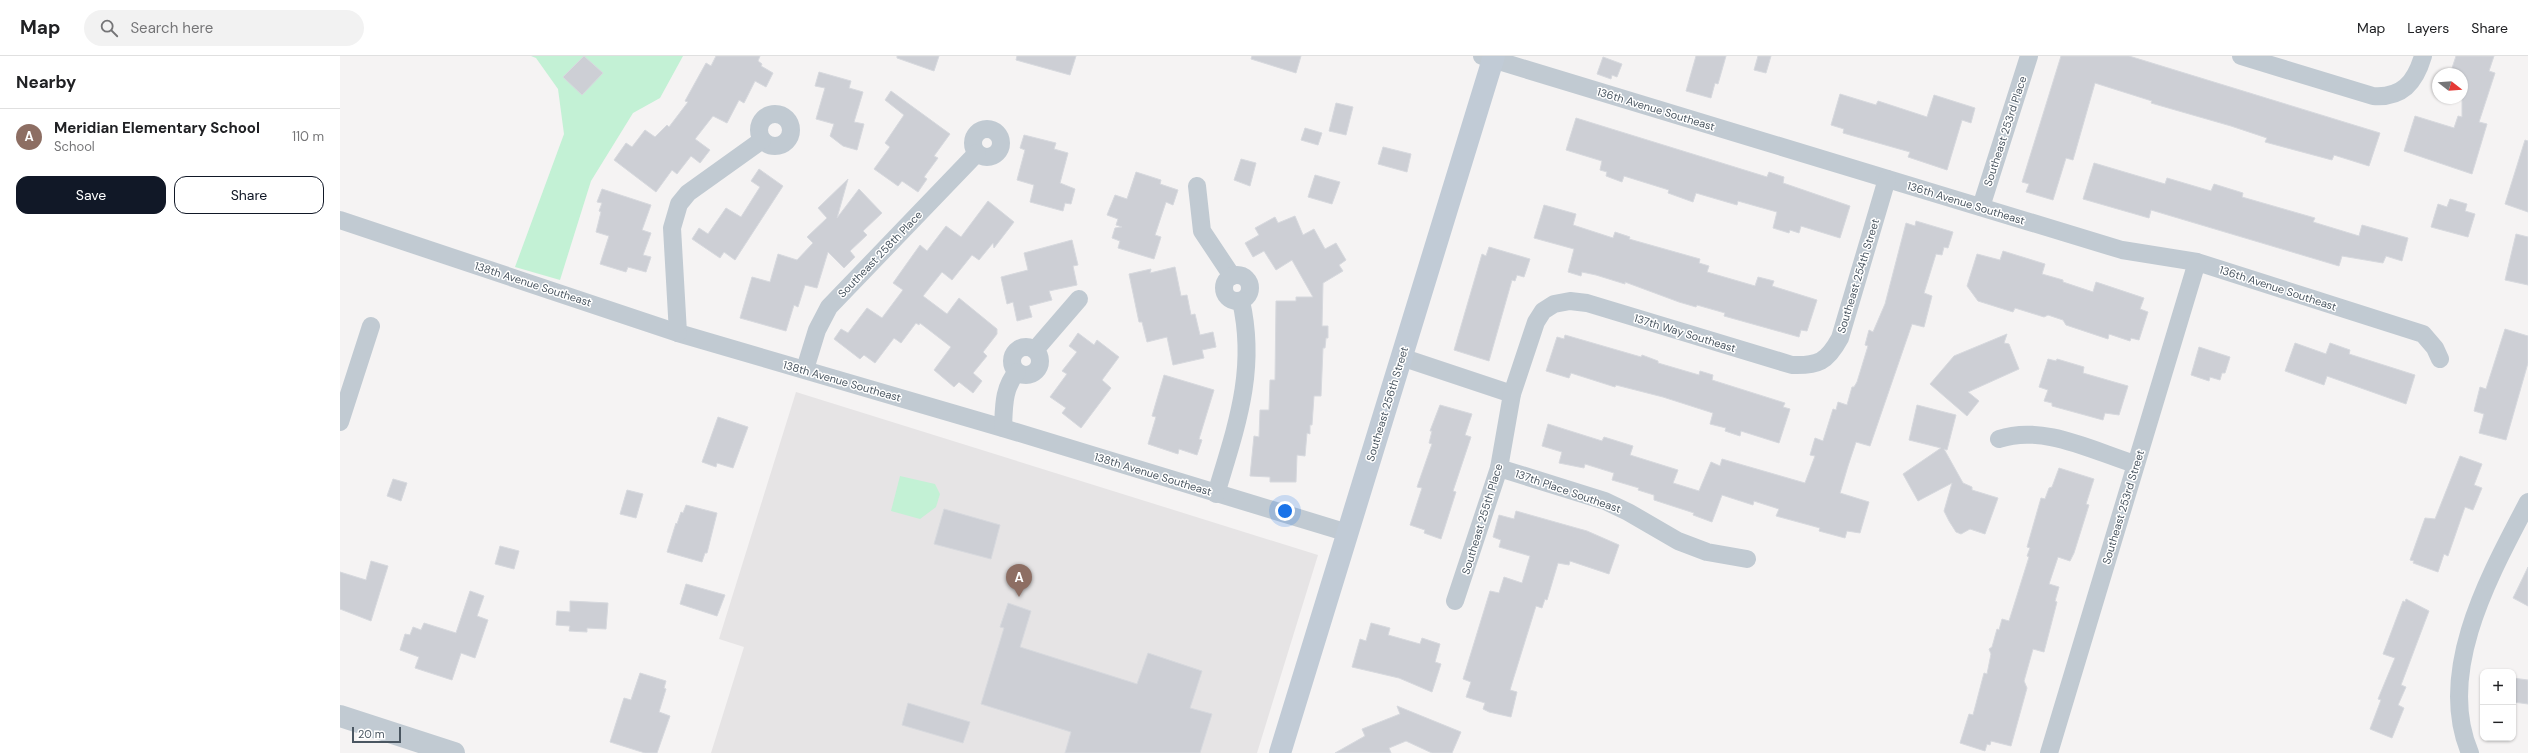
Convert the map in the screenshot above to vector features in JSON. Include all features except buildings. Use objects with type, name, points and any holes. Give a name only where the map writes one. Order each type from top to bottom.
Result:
[{"type":"main road","name":"Southeast 256th Street","points":[[1280,753],[1401,358],[1490,57]]},
{"type":"street","name":"Southeast 253rd Place","points":[[1981,207],[2029,56]]},
{"type":"street","points":[[2241,56],[2372,96],[2387,97],[2398,93],[2414,77],[2423,56]]},
{"type":"street","name":"136th Avenue Southeast","points":[[1490,57],[2122,250],[2197,262],[2423,334],[2435,348],[2440,359]]},
{"type":"street","points":[[678,333],[672,228],[679,204],[688,193],[762,140]]},
{"type":"street","name":"Southeast 258th Place","points":[[804,369],[817,330],[829,307],[977,153]]},
{"type":"street","name":"Southeast 254th Street","points":[[1816,365],[1832,353],[1840,338],[1887,179]]},
{"type":"street","points":[[1197,186],[1202,231],[1232,276],[1225,282],[1224,293],[1231,300],[1241,301],[1247,327],[1248,370],[1237,424],[1216,494]]},
{"type":"street","name":"138th Avenue Southeast","points":[[340,220],[678,333],[1003,428],[1348,533]]},
{"type":"street","name":"Southeast 253rd Street","points":[[2049,753],[2197,262]]},
{"type":"street","points":[[1003,428],[1004,398],[1010,380],[1017,372],[1027,375],[1037,370],[1040,360],[1036,350],[1079,299]]},
{"type":"street","name":"137th Way Southeast","points":[[1554,304],[1570,301],[1587,303],[1792,365],[1816,365]]},
{"type":"street","name":"Southeast 255th Place","points":[[1455,601],[1499,468],[1512,394],[1536,322],[1543,311],[1554,304]]},
{"type":"street","points":[[340,422],[371,326]]},
{"type":"street","points":[[1401,358],[1512,394]]},
{"type":"street","points":[[1999,439],[2011,435],[2030,434],[2051,437],[2135,464]]},
{"type":"street","name":"137th Place Southeast","points":[[1499,468],[1605,501],[1628,512],[1678,541],[1707,552],[1747,560]]},
{"type":"street","points":[[2470,753],[2465,740],[2460,702],[2462,658],[2476,609],[2528,502]]},
{"type":"street","points":[[340,716],[454,753]]},
{"type":"shaded area","points":[[796,392],[1318,555],[1257,753],[711,753],[744,647],[719,639]]},
{"type":"green space","points":[[531,56],[683,56],[660,98],[633,113],[591,181],[560,280],[515,267],[564,134],[558,89],[536,58]]},
{"type":"green space","points":[[900,476],[935,484],[940,494],[936,507],[920,519],[891,511]]},
{"type":"place","name":"Meridian Elementary School","points":[[1019,597]]}]
